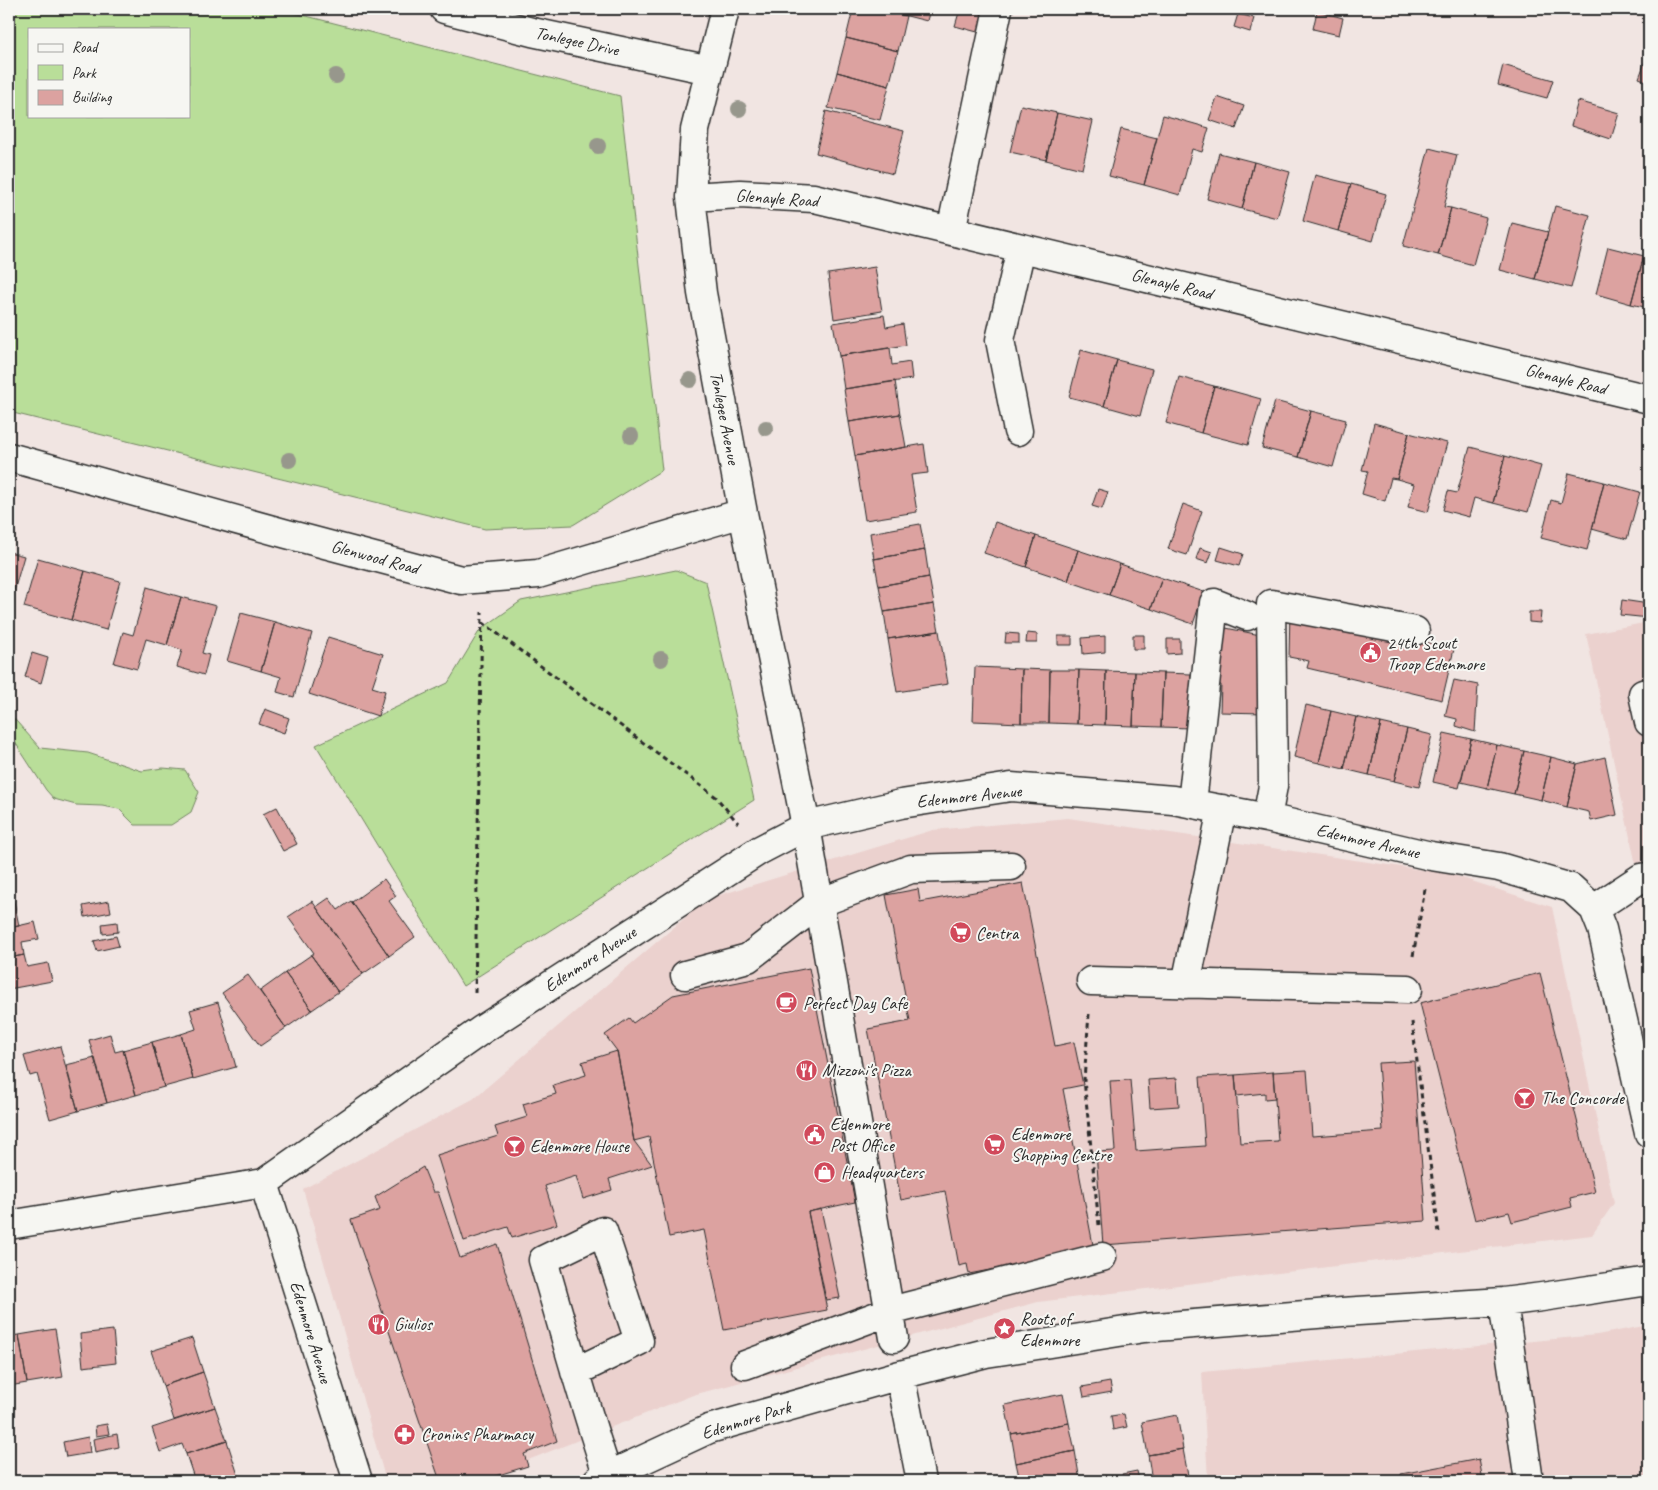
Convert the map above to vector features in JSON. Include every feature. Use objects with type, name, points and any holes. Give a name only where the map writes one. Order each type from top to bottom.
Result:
[{"type":"street","name":"Tonlegee Drive","points":[[444,9],[532,32],[710,70]]},
{"type":"street","name":"Tonlegee Avenue","points":[[725,9],[695,130],[692,197],[702,293],[743,512],[806,826]]},
{"type":"street","points":[[951,231],[998,9]]},
{"type":"street","name":"Glenayle Road","points":[[692,197],[740,194],[814,198],[1649,400]]},
{"type":"street","points":[[1018,431],[1000,340],[1021,248]]},
{"type":"street","name":"Glenwood Road","points":[[9,458],[461,580],[538,574],[743,512]]},
{"type":"street","points":[[1192,803],[1214,603],[1247,616]]},
{"type":"street","points":[[1267,818],[1273,786],[1271,604],[1415,631]]},
{"type":"street","points":[[1649,692],[1642,694],[1649,722]]},
{"type":"street","name":"Edenmore Avenue","points":[[9,1225],[264,1183],[483,1028],[760,850],[806,826],[900,804],[1011,787],[1192,803],[1267,818],[1431,856],[1499,867],[1571,888],[1594,909],[1602,929],[1649,1133]]},
{"type":"street","points":[[1186,984],[1222,809]]},
{"type":"street","points":[[806,826],[894,1338]]},
{"type":"street","points":[[685,975],[748,958],[819,903],[911,869],[1011,866]]},
{"type":"street","points":[[1594,909],[1641,878],[1649,877]]},
{"type":"street","points":[[1091,981],[1408,989]]},
{"type":"street","name":"Edenmore Avenue","points":[[264,1183],[358,1481]]},
{"type":"street","points":[[575,1372],[639,1341],[603,1231],[543,1260],[603,1479]]},
{"type":"street","points":[[745,1365],[890,1310],[1102,1256]]},
{"type":"street","name":"Edenmore Park","points":[[603,1479],[709,1429],[900,1375],[986,1353],[1144,1328],[1342,1312],[1503,1302],[1649,1281]]},
{"type":"street","points":[[1503,1302],[1529,1481]]},
{"type":"street","points":[[900,1375],[921,1481]]},
{"type":"path","points":[[483,579],[474,1012],[483,1028]]},
{"type":"path","points":[[481,622],[716,797],[760,850]]},
{"type":"path","points":[[1431,856],[1408,989],[1439,1233]]},
{"type":"path","points":[[1091,981],[1084,1080],[1102,1256]]},
{"type":"shaded area","points":[[1649,622],[1649,925],[1586,634]]},
{"type":"shaded area","name":"Edenmore Shopping Centre","points":[[1068,818],[1450,874],[1552,907],[1614,1203],[1592,1235],[1038,1302],[693,1395],[475,1481],[386,1481],[303,1189],[473,1099],[707,899],[933,830]]},
{"type":"shaded area","points":[[1649,1325],[1649,1481],[1208,1481],[1202,1372],[1597,1335]]},
{"type":"green space","points":[[9,9],[279,9],[620,96],[662,470],[573,525],[485,529],[9,412]]},
{"type":"green space","points":[[676,570],[706,582],[754,800],[463,986],[316,745],[448,683],[480,630],[521,601]]},
{"type":"green space","points":[[9,713],[40,748],[88,753],[142,771],[163,768],[185,770],[199,792],[191,812],[171,825],[135,825],[119,809],[76,805],[54,799],[46,790],[9,733]]},
{"type":"building","points":[[853,9],[879,9],[906,16],[898,51],[846,38]]},
{"type":"building","points":[[879,9],[930,9],[927,21]]},
{"type":"building","points":[[960,9],[988,9],[981,33],[955,26]]},
{"type":"building","points":[[1317,11],[1343,18],[1339,35],[1313,29]]},
{"type":"building","points":[[1238,14],[1254,18],[1250,32],[1234,27]]},
{"type":"building","points":[[846,38],[898,51],[889,86],[837,72]]},
{"type":"building","points":[[1645,62],[1649,64],[1649,82],[1639,78]]},
{"type":"building","points":[[1503,65],[1553,80],[1547,98],[1498,85]]},
{"type":"building","points":[[837,72],[889,86],[880,120],[828,108]]},
{"type":"building","points":[[1217,97],[1244,106],[1236,129],[1209,120]]},
{"type":"building","points":[[1578,101],[1619,113],[1611,139],[1571,126]]},
{"type":"building","points":[[1021,105],[1057,113],[1046,160],[1010,152]]},
{"type":"building","points":[[826,111],[904,131],[893,174],[816,153]]},
{"type":"building","points":[[1057,113],[1093,121],[1082,169],[1046,160]]},
{"type":"building","points":[[1163,115],[1209,128],[1202,152],[1192,149],[1180,195],[1144,185]]},
{"type":"building","points":[[1121,129],[1157,138],[1144,185],[1109,176]]},
{"type":"building","points":[[1429,148],[1457,155],[1444,207],[1451,208],[1438,255],[1403,246]]},
{"type":"building","points":[[1219,153],[1254,162],[1242,209],[1207,199]]},
{"type":"building","points":[[1254,162],[1290,172],[1277,218],[1242,209]]},
{"type":"building","points":[[1315,175],[1351,184],[1338,231],[1303,221]]},
{"type":"building","points":[[1351,184],[1386,194],[1373,241],[1338,231]]},
{"type":"building","points":[[1555,206],[1590,215],[1571,288],[1535,279]]},
{"type":"building","points":[[1451,208],[1486,218],[1473,265],[1438,255]]},
{"type":"building","points":[[1512,223],[1548,232],[1535,279],[1500,270]]},
{"type":"building","points":[[1649,236],[1649,308],[1631,304]]},
{"type":"building","points":[[1608,247],[1644,256],[1631,304],[1596,294]]},
{"type":"building","points":[[875,267],[882,311],[834,319],[828,274]]},
{"type":"building","points":[[884,315],[886,327],[903,324],[906,345],[839,356],[833,323]]},
{"type":"building","points":[[890,348],[892,365],[910,362],[912,379],[844,389],[839,356]]},
{"type":"building","points":[[1081,350],[1117,360],[1104,406],[1069,397]]},
{"type":"building","points":[[1117,360],[1152,369],[1140,416],[1104,406]]},
{"type":"building","points":[[1179,377],[1214,386],[1201,433],[1166,423]]},
{"type":"building","points":[[895,381],[900,414],[849,422],[844,389]]},
{"type":"building","points":[[1214,386],[1261,399],[1248,445],[1201,433]]},
{"type":"building","points":[[1275,401],[1311,411],[1298,457],[1262,448]]},
{"type":"building","points":[[1311,411],[1346,420],[1333,467],[1298,457]]},
{"type":"building","points":[[900,414],[906,447],[855,456],[849,422]]},
{"type":"building","points":[[1374,423],[1409,433],[1397,479],[1391,478],[1385,501],[1362,494],[1368,471],[1362,470]]},
{"type":"building","points":[[1409,433],[1447,443],[1428,512],[1408,507],[1414,484],[1397,479]]},
{"type":"building","points":[[924,444],[928,473],[911,475],[917,512],[865,520],[855,456]]},
{"type":"building","points":[[1470,447],[1505,456],[1493,503],[1474,498],[1469,517],[1443,510],[1448,491],[1457,493]]},
{"type":"building","points":[[1505,456],[1541,466],[1528,512],[1493,503]]},
{"type":"building","points":[[1569,473],[1604,482],[1587,550],[1541,538],[1551,500],[1561,503]]},
{"type":"building","points":[[1604,482],[1640,492],[1627,539],[1592,529]]},
{"type":"building","points":[[1098,489],[1108,492],[1102,509],[1092,506]]},
{"type":"building","points":[[1183,504],[1202,511],[1187,555],[1168,549]]},
{"type":"building","points":[[995,522],[1036,536],[1026,567],[984,553]]},
{"type":"building","points":[[920,524],[925,550],[874,559],[870,533]]},
{"type":"building","points":[[1036,536],[1078,550],[1068,581],[1026,567]]},
{"type":"building","points":[[1221,547],[1243,554],[1239,566],[1217,560]]},
{"type":"building","points":[[1200,548],[1212,552],[1208,563],[1196,559]]},
{"type":"building","points":[[925,550],[929,577],[879,586],[874,559]]},
{"type":"building","points":[[1078,550],[1120,564],[1109,595],[1068,581]]},
{"type":"building","points":[[9,552],[24,556],[10,605],[9,604]]},
{"type":"building","points":[[38,558],[85,571],[71,620],[24,607]]},
{"type":"building","points":[[1120,564],[1162,578],[1151,609],[1109,595]]},
{"type":"building","points":[[85,571],[120,581],[106,630],[71,620]]},
{"type":"building","points":[[929,577],[934,604],[884,612],[879,586]]},
{"type":"building","points":[[1162,578],[1204,592],[1193,624],[1151,609]]},
{"type":"building","points":[[147,587],[181,597],[167,645],[146,639],[137,669],[114,663],[123,632],[133,635]]},
{"type":"building","points":[[181,597],[216,606],[202,653],[209,655],[204,675],[177,667],[182,650],[167,645]]},
{"type":"building","points":[[1622,600],[1649,604],[1649,618],[1620,615]]},
{"type":"building","points":[[934,604],[939,631],[888,639],[884,612]]},
{"type":"building","name":"24th Scout Troop Edenmore","points":[[1290,609],[1454,649],[1442,700],[1307,668],[1309,661],[1289,657]]},
{"type":"building","points":[[1529,612],[1541,612],[1540,623],[1529,622]]},
{"type":"building","points":[[241,613],[275,622],[261,671],[227,661]]},
{"type":"building","points":[[275,622],[312,633],[294,697],[277,692],[281,677],[261,671]]},
{"type":"building","points":[[1226,628],[1265,636],[1264,713],[1220,712],[1221,685],[1214,682]]},
{"type":"building","points":[[939,631],[948,684],[897,692],[888,639]]},
{"type":"building","points":[[1006,633],[1019,634],[1019,643],[1005,643]]},
{"type":"building","points":[[1027,633],[1037,634],[1037,643],[1026,643]]},
{"type":"building","points":[[1133,635],[1144,635],[1144,649],[1133,649]]},
{"type":"building","points":[[1058,636],[1072,636],[1072,645],[1058,645]]},
{"type":"building","points":[[1105,636],[1105,652],[1083,654],[1082,638]]},
{"type":"building","points":[[328,637],[383,654],[372,687],[385,691],[378,716],[309,694]]},
{"type":"building","points":[[1167,639],[1180,639],[1180,653],[1167,654]]},
{"type":"building","points":[[32,653],[48,658],[41,683],[25,677]]},
{"type":"building","points":[[975,667],[1022,669],[1021,723],[973,721]]},
{"type":"building","points":[[1022,669],[1050,670],[1049,723],[1021,723]]},
{"type":"building","points":[[1050,670],[1079,670],[1077,724],[1049,723]]},
{"type":"building","points":[[1079,670],[1106,671],[1105,725],[1077,724]]},
{"type":"building","points":[[1106,671],[1135,672],[1133,726],[1105,725]]},
{"type":"building","points":[[1135,672],[1163,673],[1161,727],[1133,726]]},
{"type":"building","points":[[1163,673],[1191,674],[1189,728],[1161,727]]},
{"type":"building","points":[[1454,680],[1478,685],[1475,732],[1456,726],[1457,719],[1445,716]]},
{"type":"building","points":[[1306,705],[1331,711],[1319,763],[1294,757]]},
{"type":"building","points":[[265,709],[289,718],[284,733],[259,724]]},
{"type":"building","points":[[1331,711],[1356,717],[1344,769],[1319,763]]},
{"type":"building","points":[[1356,717],[1381,723],[1369,775],[1344,769]]},
{"type":"building","points":[[1381,723],[1407,729],[1394,781],[1369,775]]},
{"type":"building","points":[[1407,729],[1432,735],[1419,787],[1394,781]]},
{"type":"building","points":[[1444,733],[1471,739],[1459,788],[1433,782]]},
{"type":"building","points":[[1471,739],[1497,745],[1487,788],[1461,782]]},
{"type":"building","points":[[1497,745],[1524,751],[1514,794],[1487,788]]},
{"type":"building","points":[[1524,751],[1551,757],[1541,800],[1514,794]]},
{"type":"building","points":[[1551,757],[1577,764],[1567,807],[1541,800]]},
{"type":"building","points":[[1605,757],[1617,815],[1591,821],[1589,812],[1567,807],[1577,764]]},
{"type":"building","points":[[277,807],[297,844],[283,851],[263,814]]},
{"type":"building","points":[[384,879],[396,896],[389,901],[415,937],[389,956],[352,902]]},
{"type":"building","points":[[1023,883],[1055,1046],[1074,1042],[1083,1085],[1063,1089],[1094,1250],[969,1274],[967,1264],[959,1266],[945,1191],[901,1200],[868,1029],[910,1021],[886,895],[918,889],[920,902]]},
{"type":"building","points":[[13,896],[19,926],[9,928],[9,897]]},
{"type":"building","points":[[329,898],[338,910],[351,901],[389,956],[363,974],[316,907]]},
{"type":"building","points":[[109,901],[111,912],[85,917],[83,906]]},
{"type":"building","points":[[312,901],[363,974],[338,992],[311,955],[314,953],[288,917]]},
{"type":"building","points":[[35,922],[39,939],[22,942],[24,955],[9,958],[9,928]]},
{"type":"building","points":[[117,922],[118,932],[103,934],[102,924]]},
{"type":"building","points":[[116,936],[119,946],[97,951],[94,941]]},
{"type":"building","points":[[24,955],[27,967],[48,963],[52,981],[9,989],[9,958]]},
{"type":"building","points":[[311,955],[338,992],[312,1010],[285,973]]},
{"type":"building","points":[[809,968],[855,1202],[808,1212],[827,1310],[724,1330],[704,1230],[669,1237],[649,1137],[634,1141],[617,1051],[605,1035],[629,1018],[633,1023],[673,995]]},
{"type":"building","points":[[285,973],[312,1010],[286,1028],[260,991]]},
{"type":"building","points":[[1540,973],[1595,1192],[1570,1198],[1572,1207],[1512,1222],[1509,1212],[1475,1220],[1420,1003]]},
{"type":"building","points":[[248,975],[286,1028],[260,1046],[222,993]]},
{"type":"building","points":[[218,1002],[236,1067],[193,1079],[181,1034],[196,1029],[190,1010]]},
{"type":"building","points":[[110,1034],[115,1052],[123,1050],[136,1095],[107,1103],[89,1040]]},
{"type":"building","points":[[181,1034],[193,1079],[164,1087],[152,1042]]},
{"type":"building","points":[[152,1042],[164,1087],[136,1095],[123,1050]]},
{"type":"building","points":[[60,1046],[78,1111],[50,1119],[37,1074],[30,1076],[24,1056]]},
{"type":"building","points":[[617,1051],[634,1141],[652,1165],[609,1179],[612,1190],[583,1199],[576,1176],[545,1186],[557,1224],[512,1238],[508,1227],[464,1241],[437,1155],[498,1136],[495,1127],[527,1117],[523,1104],[556,1094],[553,1085],[586,1075],[582,1062]]},
{"type":"building","points":[[95,1058],[107,1103],[78,1111],[66,1065]]},
{"type":"building","points":[[1414,1061],[1426,1221],[1103,1245],[1096,1152],[1115,1151],[1110,1081],[1130,1080],[1136,1151],[1205,1146],[1200,1077],[1235,1075],[1240,1143],[1278,1141],[1273,1072],[1307,1070],[1312,1136],[1383,1131],[1378,1063]]},
{"type":"building","points":[[1273,1072],[1275,1098],[1265,1099],[1265,1093],[1237,1096],[1235,1075]]},
{"type":"building","points":[[1177,1078],[1179,1106],[1150,1108],[1148,1080]]},
{"type":"building","points":[[423,1167],[433,1192],[438,1192],[460,1258],[497,1244],[557,1441],[524,1454],[528,1466],[479,1481],[440,1481],[351,1220],[380,1210],[375,1197]]},
{"type":"building","points":[[821,1209],[840,1298],[826,1300],[808,1212]]},
{"type":"building","points":[[55,1329],[63,1377],[27,1383],[19,1335]]},
{"type":"building","points":[[113,1330],[116,1363],[83,1367],[80,1334]]},
{"type":"building","points":[[19,1335],[27,1383],[9,1386],[9,1336]]},
{"type":"building","points":[[192,1338],[203,1372],[163,1386],[151,1351]]},
{"type":"building","points":[[203,1372],[215,1407],[174,1420],[163,1386]]},
{"type":"building","points":[[1110,1382],[1112,1392],[1084,1397],[1082,1387]]},
{"type":"building","points":[[1063,1394],[1069,1423],[1011,1434],[1005,1405]]},
{"type":"building","points":[[215,1407],[227,1441],[186,1454],[182,1444],[160,1452],[152,1428]]},
{"type":"building","points":[[1124,1414],[1127,1427],[1113,1430],[1111,1416]]},
{"type":"building","points":[[1177,1415],[1183,1449],[1148,1455],[1142,1422]]},
{"type":"building","points":[[1069,1423],[1075,1451],[1016,1463],[1011,1434]]},
{"type":"building","points":[[107,1424],[109,1434],[96,1436],[95,1426]]},
{"type":"building","points":[[117,1434],[119,1447],[95,1452],[93,1439]]},
{"type":"building","points":[[88,1437],[90,1453],[66,1457],[63,1442]]},
{"type":"building","points":[[227,1441],[238,1475],[220,1481],[195,1481],[186,1454]]},
{"type":"building","points":[[1183,1449],[1189,1481],[1152,1481],[1148,1455]]},
{"type":"building","points":[[1075,1451],[1080,1481],[1020,1481],[1016,1463]]},
{"type":"building","points":[[1479,1459],[1483,1481],[1402,1481],[1401,1474]]},
{"type":"building","points":[[1137,1471],[1139,1480],[1124,1481],[1122,1474]]},
{"type":"place","name":"24th Scout Troop Edenmore","points":[[1371,653]]},
{"type":"place","name":"Centra","points":[[960,933]]},
{"type":"place","name":"Perfect Day Cafe","points":[[787,1003]]},
{"type":"place","name":"Mizzoni's Pizza","points":[[806,1070]]},
{"type":"place","name":"The Concorde","points":[[1525,1098]]},
{"type":"place","name":"Edenmore Post Office","points":[[814,1134]]},
{"type":"place","name":"Edenmore Shopping Centre","points":[[995,1144]]},
{"type":"place","name":"Edenmore House","points":[[514,1146]]},
{"type":"place","name":"Headquarters","points":[[825,1172]]},
{"type":"place","name":"Giulios","points":[[378,1324]]},
{"type":"place","name":"Roots of Edenmore","points":[[1004,1329]]},
{"type":"place","name":"Cronins Pharmacy","points":[[405,1434]]}]
